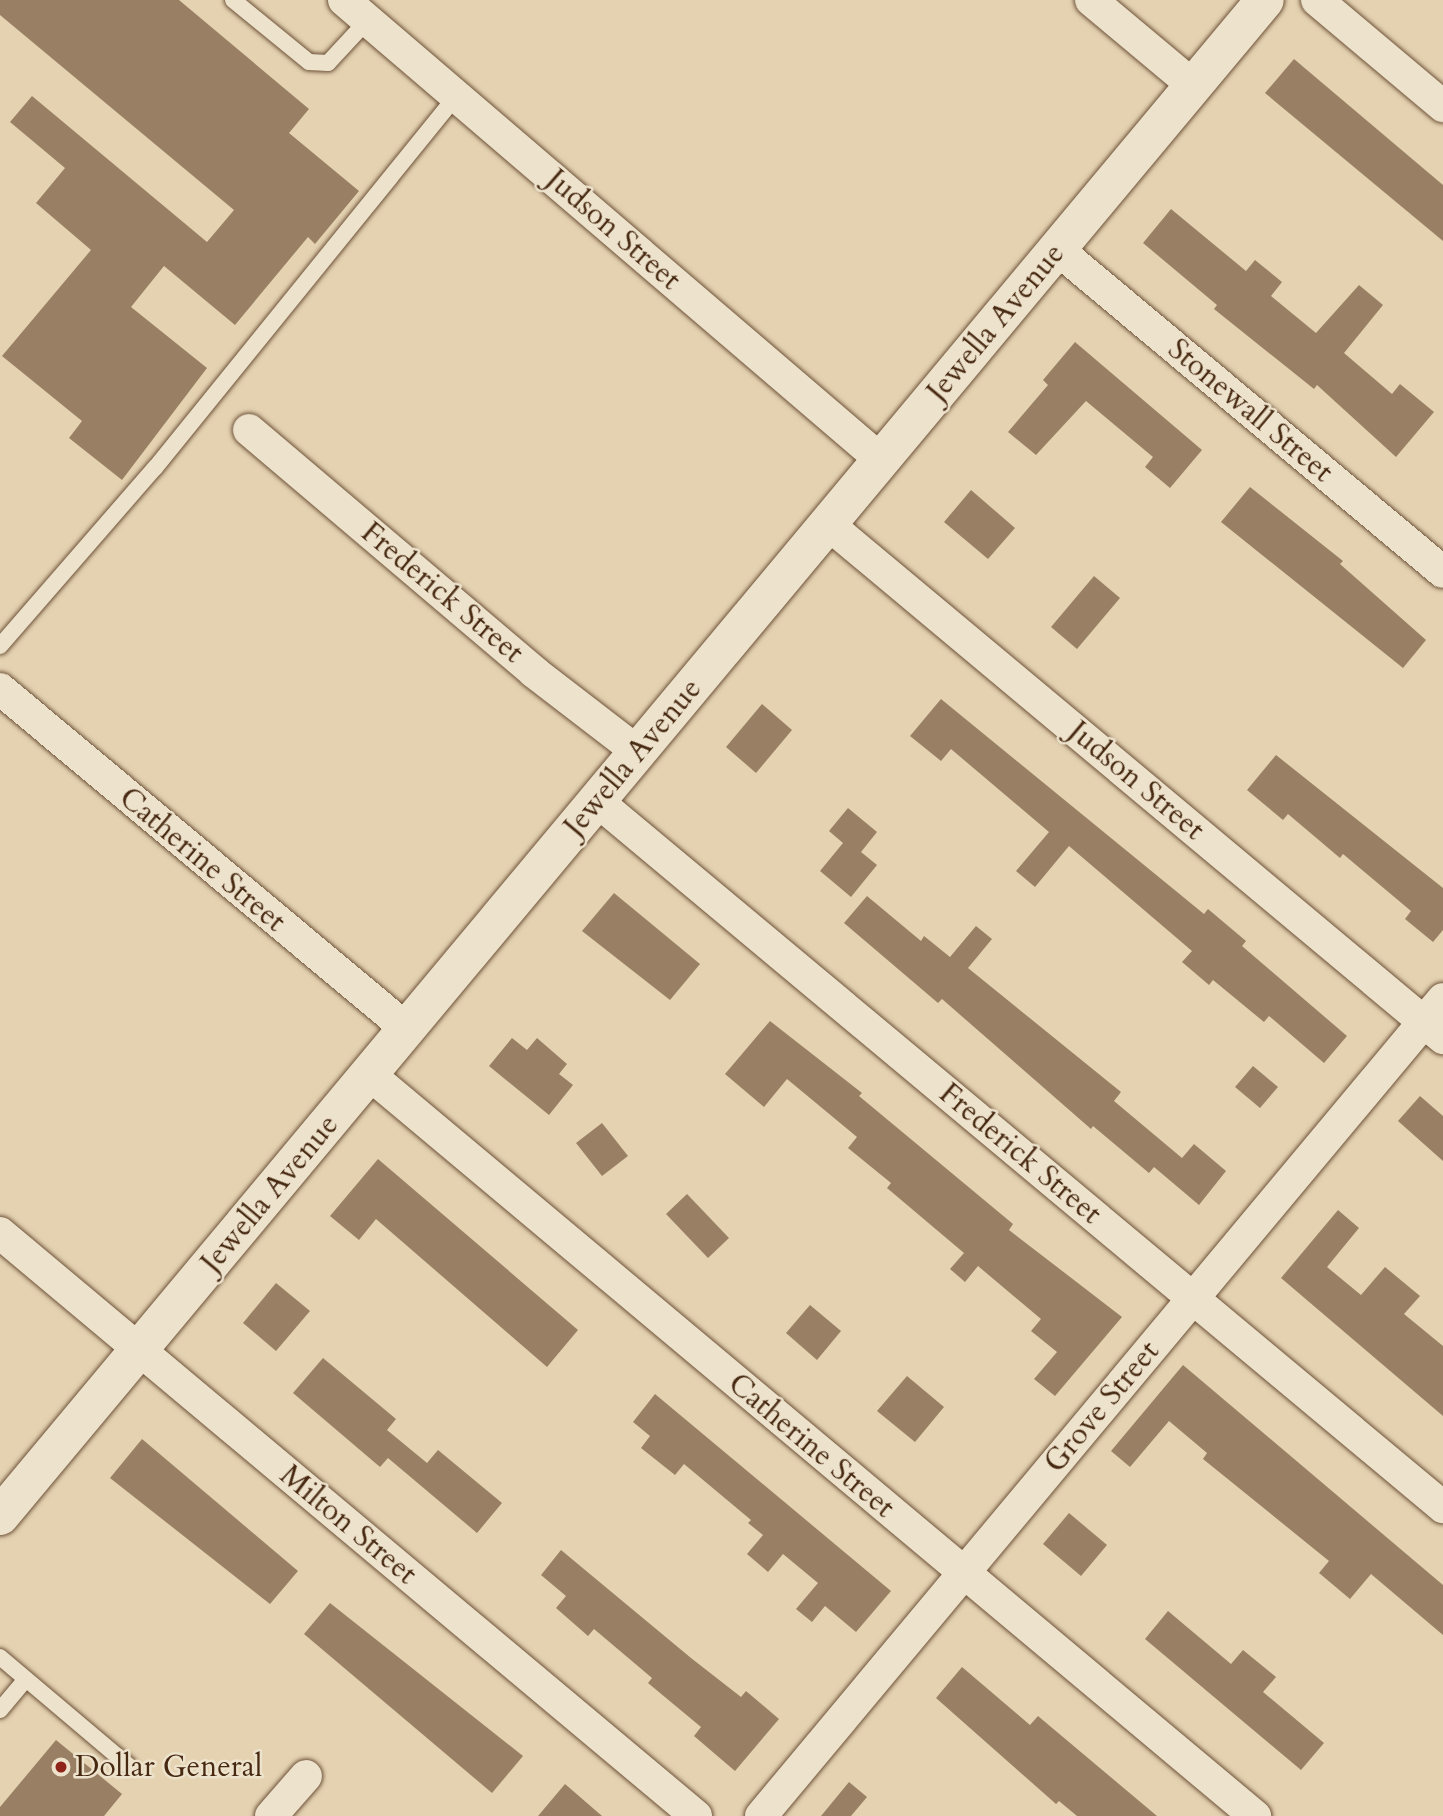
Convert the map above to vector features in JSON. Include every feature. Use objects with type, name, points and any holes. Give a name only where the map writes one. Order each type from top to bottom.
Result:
[{"type":"main road","name":"Jewella Avenue","points":[[0,1516],[1265,0]]},
{"type":"street","name":"Judson Street","points":[[344,0],[881,460]]},
{"type":"street","points":[[1091,0],[1194,86]]},
{"type":"street","points":[[1317,0],[1443,106]]},
{"type":"street","name":"Stonewall Street","points":[[1057,249],[1443,572]]},
{"type":"street","name":"Frederick Street","points":[[249,430],[534,672],[638,752]]},
{"type":"street","name":"Judson Street","points":[[828,524],[1436,1019]]},
{"type":"street","name":"Catherine Street","points":[[0,689],[407,1030]]},
{"type":"street","name":"Frederick Street","points":[[597,802],[1443,1507]]},
{"type":"street","name":"Grove Street","points":[[761,1816],[1194,1299],[1436,1019]]},
{"type":"street","name":"Catherine Street","points":[[369,1074],[1255,1816]]},
{"type":"street","name":"Milton Street","points":[[0,1233],[696,1816]]},
{"type":"street","points":[[271,1816],[306,1776]]},
{"type":"lane","points":[[233,0],[309,62],[328,63],[368,20]]},
{"type":"lane","points":[[0,646],[155,468],[456,96]]},
{"type":"lane","points":[[0,1657],[129,1766]]},
{"type":"lane","points":[[0,1710],[26,1679]]},
{"type":"building","points":[[0,0],[179,0],[309,109],[289,133],[359,191],[315,244],[308,237],[235,325],[164,266],[131,307],[207,368],[122,480],[69,438],[82,421],[2,356],[91,250],[36,203],[65,168],[10,122],[32,96],[207,242],[234,210],[0,15]]},
{"type":"building","points":[[1294,59],[1443,185],[1443,241],[1265,93]]},
{"type":"building","points":[[1171,209],[1246,271],[1255,260],[1282,282],[1271,296],[1316,333],[1359,285],[1383,305],[1344,353],[1392,394],[1400,384],[1434,412],[1396,457],[1317,385],[1314,389],[1214,309],[1217,305],[1143,243]]},
{"type":"building","points":[[1075,342],[1202,450],[1170,488],[1145,467],[1153,457],[1086,401],[1036,455],[1008,432],[1048,385],[1043,380]]},
{"type":"building","points":[[1250,487],[1343,561],[1340,564],[1426,640],[1403,668],[1221,522]]},
{"type":"building","points":[[971,490],[1015,528],[988,559],[944,522]]},
{"type":"building","points":[[1094,576],[1120,598],[1077,649],[1051,627]]},
{"type":"building","points":[[941,699],[1204,914],[1208,909],[1246,941],[1242,946],[1347,1036],[1324,1063],[1269,1016],[1264,1022],[1213,980],[1209,985],[1182,962],[1192,951],[1069,846],[1035,887],[1016,871],[1049,832],[951,749],[941,761],[910,736]]},
{"type":"building","points":[[762,704],[792,730],[756,773],[726,747]]},
{"type":"building","points":[[1276,755],[1443,888],[1443,930],[1433,942],[1405,919],[1411,911],[1343,854],[1340,858],[1288,814],[1283,820],[1247,790]]},
{"type":"building","points":[[848,808],[877,832],[861,852],[877,865],[851,897],[820,871],[843,843],[829,831]]},
{"type":"building","points":[[614,893],[700,964],[670,1000],[582,931]]},
{"type":"building","points":[[867,896],[921,941],[924,936],[950,957],[976,926],[992,939],[968,968],[1121,1092],[1114,1101],[1182,1158],[1194,1144],[1226,1171],[1199,1205],[1154,1167],[1149,1173],[1093,1126],[1091,1129],[942,999],[938,1003],[844,923]]},
{"type":"building","points":[[770,1021],[862,1093],[859,1096],[1013,1224],[1009,1230],[1122,1317],[1055,1396],[1034,1379],[1057,1352],[1031,1331],[1041,1319],[978,1266],[965,1282],[950,1269],[964,1253],[887,1188],[891,1183],[848,1148],[857,1137],[787,1079],[764,1107],[725,1074]]},
{"type":"building","points":[[512,1038],[527,1050],[537,1038],[567,1064],[559,1074],[573,1085],[549,1115],[489,1066]]},
{"type":"building","points":[[1253,1066],[1278,1087],[1260,1108],[1235,1087]]},
{"type":"building","points":[[1420,1096],[1443,1116],[1443,1161],[1398,1121]]},
{"type":"building","points":[[602,1123],[628,1156],[602,1176],[576,1143]]},
{"type":"building","points":[[378,1159],[578,1330],[547,1367],[376,1219],[359,1240],[330,1216]]},
{"type":"building","points":[[687,1194],[729,1238],[708,1258],[666,1214]]},
{"type":"building","points":[[1338,1210],[1359,1228],[1327,1267],[1361,1295],[1385,1267],[1420,1296],[1404,1314],[1443,1346],[1443,1416],[1281,1278]]},
{"type":"building","points":[[276,1283],[310,1311],[276,1351],[243,1323]]},
{"type":"building","points":[[810,1305],[841,1331],[817,1360],[786,1333]]},
{"type":"building","points":[[323,1358],[396,1419],[387,1430],[427,1463],[438,1450],[502,1503],[477,1533],[388,1458],[380,1467],[293,1393]]},
{"type":"building","points":[[1183,1365],[1443,1585],[1443,1635],[1371,1574],[1350,1599],[1319,1573],[1329,1561],[1203,1459],[1207,1453],[1169,1421],[1130,1467],[1111,1451]]},
{"type":"building","points":[[907,1376],[944,1407],[915,1442],[877,1411]]},
{"type":"building","points":[[655,1394],[891,1591],[856,1632],[825,1606],[812,1622],[796,1609],[818,1583],[783,1554],[768,1572],[747,1554],[763,1535],[748,1523],[751,1520],[684,1464],[675,1475],[641,1448],[650,1436],[633,1422]]},
{"type":"building","points":[[142,1439],[298,1571],[270,1604],[110,1478]]},
{"type":"building","points":[[1069,1513],[1107,1545],[1081,1576],[1043,1544]]},
{"type":"building","points":[[561,1550],[741,1697],[746,1691],[779,1719],[735,1771],[694,1736],[701,1727],[648,1683],[652,1678],[594,1629],[588,1636],[556,1608],[566,1596],[541,1575]]},
{"type":"building","points":[[330,1603],[523,1756],[492,1793],[304,1634]]},
{"type":"building","points":[[1168,1611],[1231,1664],[1243,1650],[1276,1677],[1263,1692],[1324,1743],[1301,1770],[1145,1639]]},
{"type":"building","points":[[962,1667],[1030,1725],[1038,1716],[1157,1816],[1077,1816],[1059,1801],[1056,1804],[936,1698]]},
{"type":"building","name":"Dollar General","points":[[56,1740],[122,1794],[104,1816],[0,1816],[0,1807]]},
{"type":"building","points":[[849,1782],[867,1797],[851,1816],[821,1816]]},
{"type":"building","points":[[565,1784],[602,1816],[538,1816]]},
{"type":"place","name":"Dollar General","points":[[61,1767]]}]
